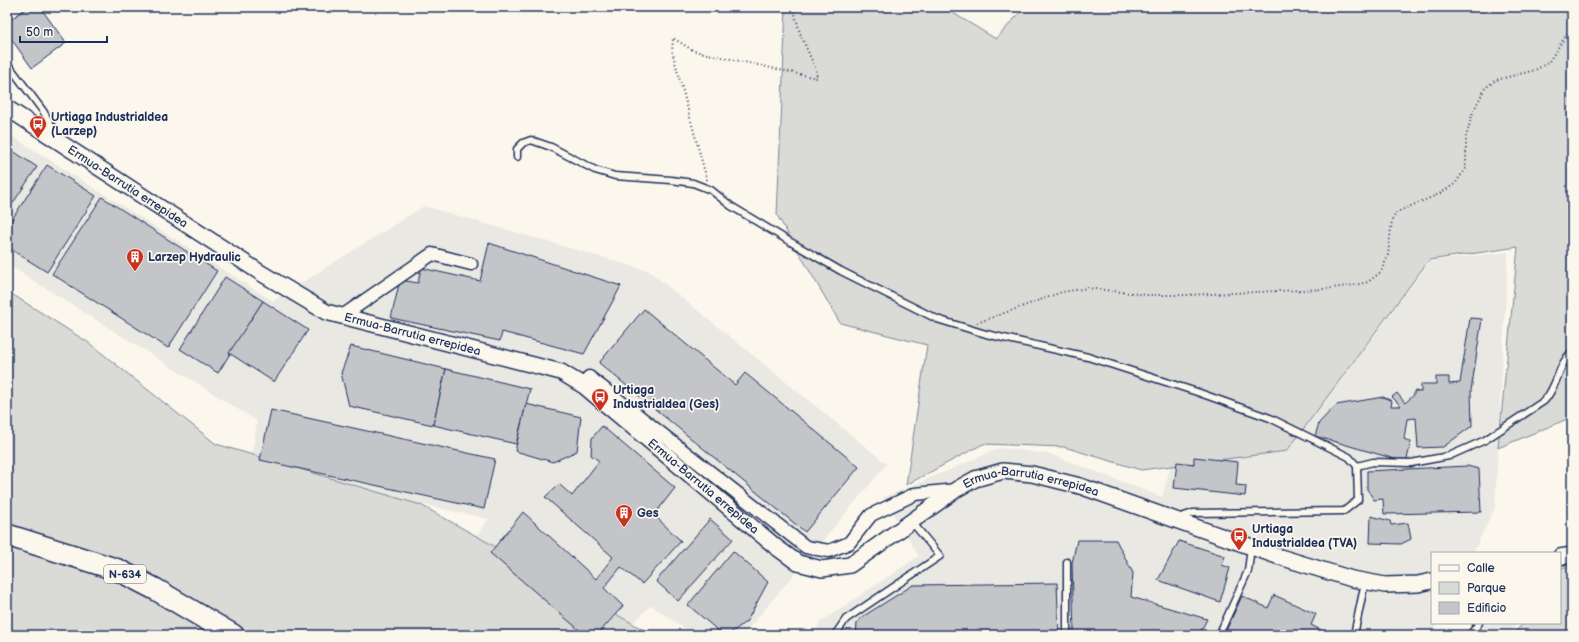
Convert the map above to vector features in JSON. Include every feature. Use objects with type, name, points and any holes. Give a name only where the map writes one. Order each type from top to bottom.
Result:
[{"type":"highway","name":"N-634","points":[[7,535],[118,570],[155,589],[233,635]]},
{"type":"street","name":"Ermua-Barrutia errepidea","points":[[7,108],[261,273],[326,312],[555,370],[584,386],[776,547],[798,563],[822,569],[850,565],[957,489],[975,479],[1003,471],[1032,474],[1080,486],[1251,547],[1352,579],[1385,585],[1418,584],[1431,581]]},
{"type":"street","points":[[341,317],[432,254],[471,264]]},
{"type":"street","points":[[584,386],[589,377],[806,547],[829,551],[849,543],[871,515],[915,494],[957,489]]},
{"type":"street","points":[[1561,557],[1572,555]]},
{"type":"lane","points":[[7,63],[43,111],[62,144]]},
{"type":"lane","points":[[517,157],[517,149],[523,143],[531,140],[551,147],[595,170],[615,176],[693,183],[711,190],[731,206],[841,271],[931,316],[964,327],[1088,357],[1197,392],[1270,418],[1349,457],[1357,466],[1358,500],[1344,511],[1193,513],[1172,519]]},
{"type":"lane","points":[[1357,466],[1373,462],[1411,463],[1450,456],[1485,440],[1544,401],[1551,394],[1565,358],[1572,352]]},
{"type":"lane","points":[[836,635],[846,619],[940,556],[911,521]]},
{"type":"lane","points":[[1219,635],[1248,571],[1251,547]]},
{"type":"lane","points":[[1067,562],[1067,635]]},
{"type":"lane","points":[[1354,635],[1365,582]]},
{"type":"lane","points":[[1470,635],[1478,624]]},
{"type":"path","points":[[711,190],[704,173],[672,51],[673,38],[694,51],[817,78],[816,70],[800,33],[793,7]]},
{"type":"path","points":[[964,327],[1062,292],[1088,288],[1147,295],[1187,295],[1325,289],[1368,282],[1381,272],[1388,255],[1392,220],[1397,212],[1439,194],[1455,184],[1466,168],[1466,137],[1473,112],[1485,88],[1496,80],[1535,70],[1548,63],[1569,31],[1572,22]]},
{"type":"shaded area","points":[[7,133],[273,301],[424,206],[649,271],[887,464],[743,635],[694,635],[651,605],[621,635],[467,548],[489,519],[250,467],[257,421],[7,264]]},
{"type":"shaded area","points":[[1508,252],[1495,507],[1473,552],[1431,552],[1431,624],[1438,624],[1432,635],[816,635],[819,623],[919,556],[883,497],[1000,448],[1050,454],[1162,497],[1173,458],[1287,452],[1430,261]]},
{"type":"shaded area","points":[[1480,624],[1516,624],[1508,635],[1472,635]]},
{"type":"green space","points":[[786,7],[943,7],[996,39],[1025,7],[1572,7],[1572,417],[1498,448],[1518,247],[1429,260],[1287,451],[1141,470],[1064,447],[983,444],[906,485],[927,345],[840,323],[777,215]]},
{"type":"green space","points":[[7,291],[89,343],[216,444],[421,505],[653,635],[7,635]]},
{"type":"green space","points":[[1572,566],[1572,635],[1513,635],[1522,624],[1561,624],[1561,568]]},
{"type":"building","points":[[28,7],[40,7],[66,43],[32,68],[7,33],[7,22]]},
{"type":"building","points":[[7,147],[37,167],[7,212]]},
{"type":"building","points":[[47,165],[96,196],[47,272],[7,247],[7,227]]},
{"type":"building","name":"Larzep Hydraulic","points":[[102,197],[217,271],[168,348],[52,274]]},
{"type":"building","points":[[489,243],[621,286],[584,354],[502,332],[500,341],[391,318],[400,280],[418,283],[421,268],[480,281]]},
{"type":"building","points":[[225,277],[263,301],[218,373],[180,349]]},
{"type":"building","points":[[263,301],[308,330],[274,382],[229,353]]},
{"type":"building","points":[[644,309],[735,385],[745,373],[859,467],[805,532],[599,363]]},
{"type":"building","points":[[1470,318],[1482,319],[1471,391],[1472,426],[1443,447],[1418,448],[1416,418],[1407,419],[1404,439],[1411,442],[1407,459],[1395,459],[1315,436],[1319,423],[1336,405],[1383,397],[1392,401],[1391,406],[1401,406],[1392,397],[1397,393],[1405,403],[1414,395],[1414,391],[1421,392],[1421,384],[1436,384],[1436,377],[1449,377],[1449,384],[1460,383]]},
{"type":"building","points":[[351,346],[446,369],[433,425],[349,406],[341,373]]},
{"type":"building","points":[[446,369],[530,389],[516,444],[433,425]]},
{"type":"building","points":[[526,404],[581,417],[577,451],[553,462],[515,451]]},
{"type":"building","points":[[271,410],[495,459],[484,509],[260,460]]},
{"type":"building","name":"Ges","points":[[602,426],[675,488],[654,515],[681,541],[642,584],[621,567],[604,588],[623,606],[597,635],[585,635],[490,553],[523,512],[596,579],[613,557],[545,497],[559,484],[572,496],[599,461],[591,455],[592,438]]},
{"type":"building","points":[[1194,457],[1238,462],[1236,485],[1246,486],[1245,496],[1174,488],[1177,462],[1194,464]]},
{"type":"building","points":[[1467,466],[1479,469],[1481,512],[1384,514],[1383,499],[1374,500],[1367,489],[1367,471]]},
{"type":"building","points":[[1371,516],[1390,521],[1391,525],[1408,523],[1411,539],[1401,544],[1370,543]]},
{"type":"building","points":[[710,519],[733,539],[678,601],[656,581]]},
{"type":"building","points":[[1077,540],[1116,540],[1133,573],[1131,597],[1207,619],[1199,635],[1074,635],[1072,563]]},
{"type":"building","points":[[1179,541],[1225,556],[1222,565],[1230,568],[1220,602],[1158,580]]},
{"type":"building","points":[[733,551],[768,582],[747,621],[728,635],[723,635],[688,605]]},
{"type":"building","points":[[1057,583],[1059,635],[856,635],[857,623],[862,617],[913,585]]},
{"type":"building","points":[[1274,595],[1316,614],[1311,625],[1329,634],[1224,635],[1242,596],[1268,608]]},
{"type":"place","name":"Urtiaga Industrialdea (Larzep)","points":[[38,139]]},
{"type":"place","name":"Larzep Hydraulic","points":[[135,272]]},
{"type":"place","name":"Urtiaga Industrialdea (Ges)","points":[[600,412]]},
{"type":"place","name":"Ges","points":[[624,528]]},
{"type":"place","name":"Urtiaga Industrialdea (TVA)","points":[[1239,551]]}]
